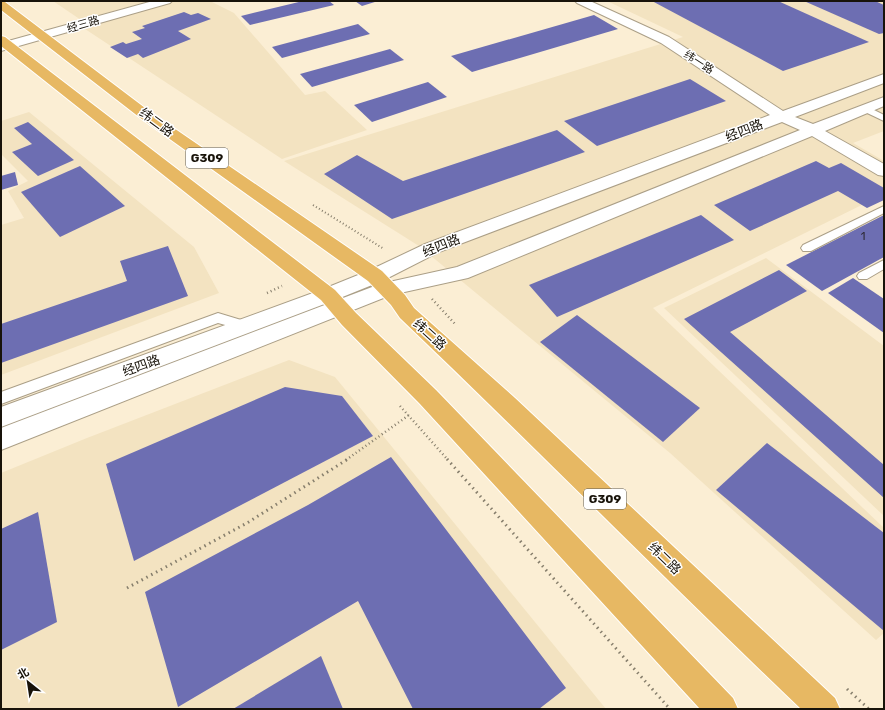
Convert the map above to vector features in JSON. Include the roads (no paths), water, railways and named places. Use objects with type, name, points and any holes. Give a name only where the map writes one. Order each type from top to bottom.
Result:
[{"type":"highway","name":"纬二路","points":[[1,4],[144,114],[381,282],[398,300],[407,313],[507,405],[744,634],[824,709]]},
{"type":"highway","name":"G309","points":[[3,44],[334,301],[428,397],[722,709]]},
{"type":"main road","name":"经三路","points":[[3,44],[42,35],[166,1]]},
{"type":"main road","name":"纬一路","points":[[581,1],[664,40],[833,143],[884,171]]},
{"type":"main road","name":"纬一路","points":[[604,1],[678,37],[787,114]]},
{"type":"main road","name":"经四路","points":[[1,439],[381,282],[432,248],[884,78]]},
{"type":"main road","name":"经四路","points":[[381,282],[461,273],[884,101]]},
{"type":"main road","name":"经四路","points":[[1,417],[308,303],[334,301]]},
{"type":"lane","points":[[866,108],[884,118]]},
{"type":"lane","points":[[807,248],[884,208]]},
{"type":"lane","points":[[863,276],[884,264]]},
{"type":"lane","points":[[1,398],[218,318],[247,326]]}]
